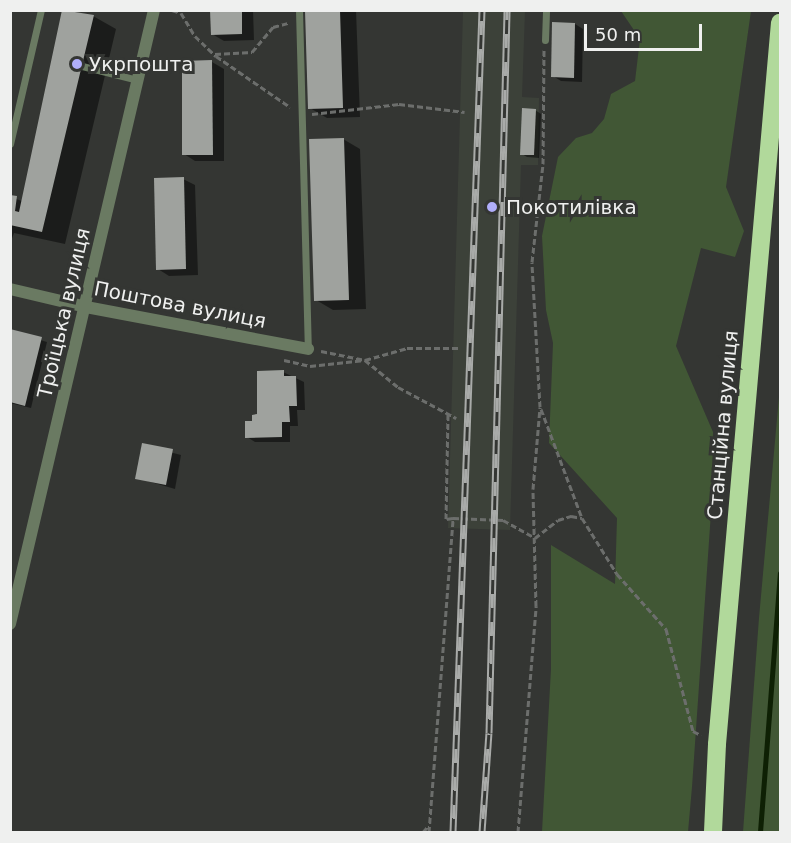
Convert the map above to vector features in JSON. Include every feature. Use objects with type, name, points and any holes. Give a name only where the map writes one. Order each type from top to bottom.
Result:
[{"type":"highway","name":"Станційна вулиця","points":[[714,832],[717,744],[780,23]]},
{"type":"street","name":"Троїцька вулиця","points":[[10,624],[154,10]]},
{"type":"street","name":"Поштова вулиця","points":[[10,289],[86,307],[308,349]]},
{"type":"lane","points":[[10,144],[41,10]]},
{"type":"lane","points":[[299,10],[308,349]]},
{"type":"lane","points":[[544,39],[546,10]]},
{"type":"lane","points":[[82,66],[138,80]]},
{"type":"path","points":[[172,10],[181,13],[195,36],[213,54],[302,114],[399,104],[465,112]]},
{"type":"path","points":[[213,54],[252,52],[277,24],[299,23]]},
{"type":"path","points":[[518,832],[536,606],[533,489],[540,407],[532,262],[543,164],[544,39]]},
{"type":"path","points":[[308,349],[365,360],[407,348],[458,348]]},
{"type":"path","points":[[365,360],[398,387],[456,418]]},
{"type":"path","points":[[540,407],[582,518],[617,574],[666,628],[693,731],[717,744]]},
{"type":"path","points":[[448,414],[446,519],[503,520],[535,538]]},
{"type":"path","points":[[535,538],[558,520],[571,516],[582,518]]},
{"type":"path","points":[[429,832],[453,518]]},
{"type":"path","points":[[423,832],[429,825]]},
{"type":"shaded area","points":[[463,11],[525,11],[522,97],[539,98],[538,165],[521,165],[510,530],[448,528]]},
{"type":"green space","points":[[621,11],[751,11],[726,187],[744,231],[735,257],[701,248],[676,346],[713,432],[712,498],[688,832],[542,832],[551,669],[551,545],[615,584],[617,518],[549,443],[553,343],[546,310],[542,236],[558,157],[576,138],[592,133],[604,119],[611,94],[635,81],[640,39]]},
{"type":"green space","points":[[780,386],[780,832],[743,832],[759,618]]},
{"type":"building","points":[[62,10],[94,15],[42,232],[10,225],[10,195],[17,196],[15,211],[19,212]]},
{"type":"building","points":[[210,10],[242,10],[242,34],[211,35]]},
{"type":"building","points":[[305,10],[340,10],[343,108],[308,109]]},
{"type":"building","points":[[552,22],[575,23],[574,78],[551,77]]},
{"type":"building","points":[[212,60],[213,155],[182,155],[182,61]]},
{"type":"building","points":[[522,108],[536,109],[534,155],[520,155]]},
{"type":"building","points":[[344,138],[349,300],[314,301],[309,139]]},
{"type":"building","points":[[184,177],[186,269],[156,270],[154,178]]},
{"type":"building","points":[[10,329],[42,337],[25,406],[10,402]]},
{"type":"building","points":[[284,370],[284,376],[296,376],[297,406],[289,406],[290,422],[282,422],[282,437],[245,438],[245,421],[252,421],[252,415],[257,414],[257,371]]},
{"type":"building","points":[[142,443],[173,449],[166,485],[135,479]]},
{"type":"waterway","points":[[760,832],[780,574]]},
{"type":"railway","points":[[453,832],[482,10]]},
{"type":"railway","points":[[482,832],[489,733],[507,10]]},
{"type":"place","name":"Укрпошта","points":[[77,64]]},
{"type":"place","name":"Покотилівка","points":[[492,207]]}]
